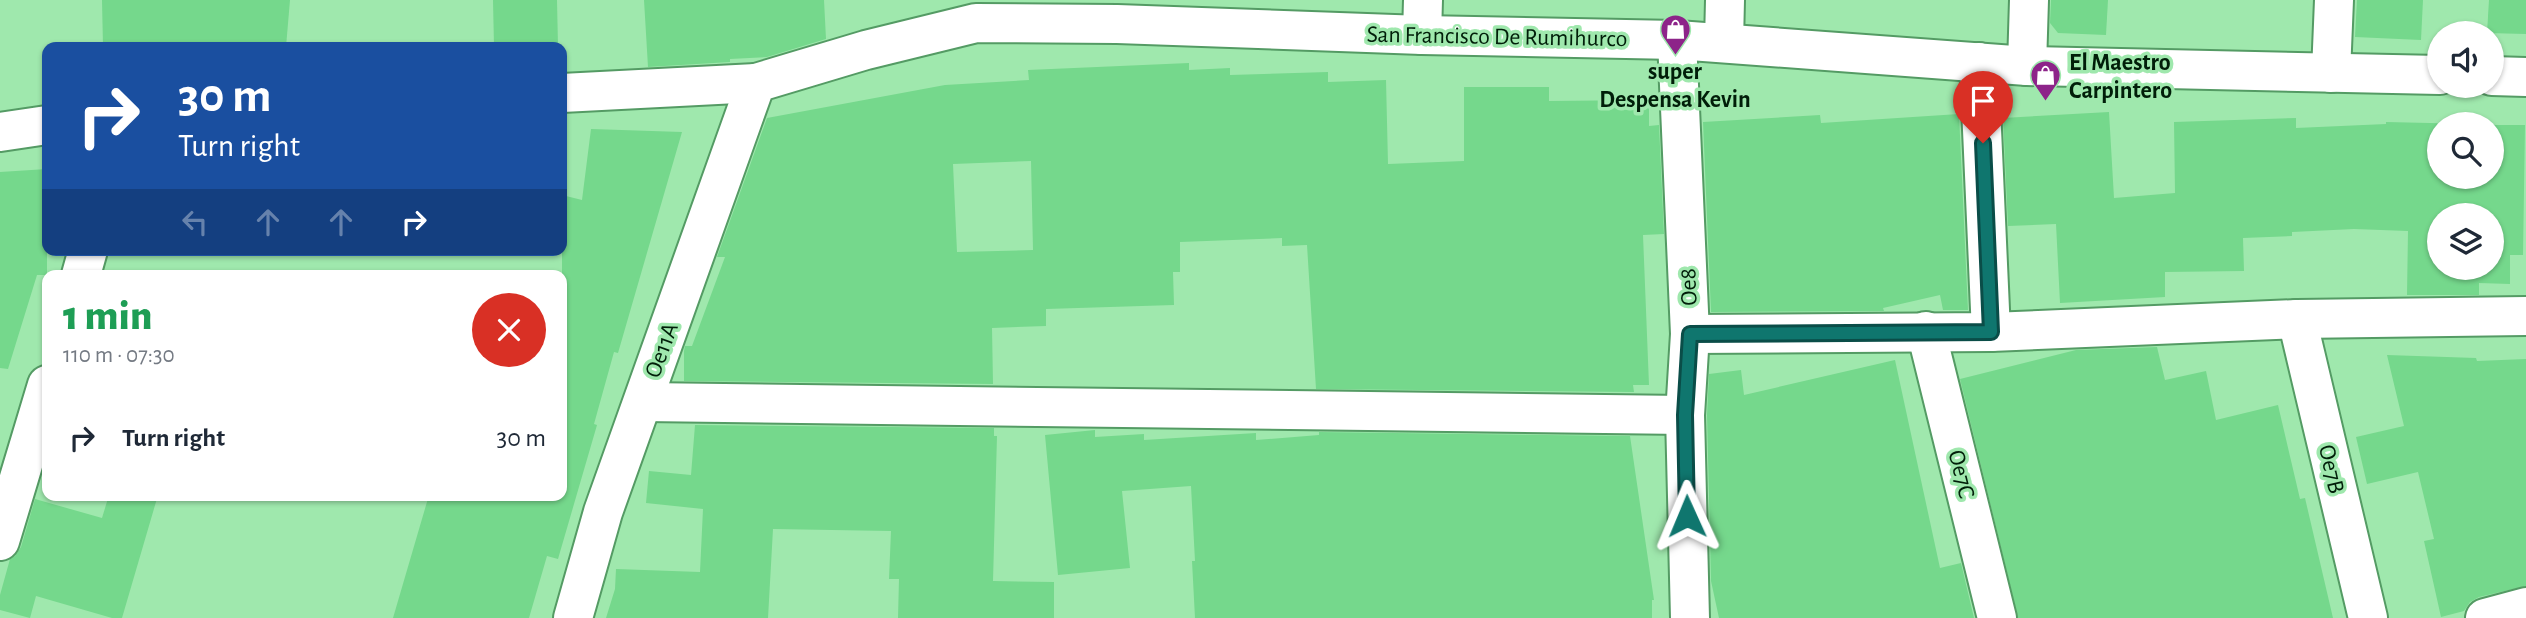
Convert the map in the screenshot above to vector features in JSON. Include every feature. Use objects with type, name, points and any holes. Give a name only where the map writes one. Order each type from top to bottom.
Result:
[{"type":"street","points":[[1724,43],[1725,0]]},
{"type":"street","points":[[2027,66],[2029,0]]},
{"type":"street","points":[[2331,73],[2334,0]]},
{"type":"street","name":"San Francisco De Rumihurco","points":[[567,93],[756,83],[866,50],[976,23],[1117,12],[1423,18],[2027,66],[2427,75]]},
{"type":"street","name":"Oe8","points":[[1677,40],[1690,334],[1685,415],[1690,618]]},
{"type":"street","points":[[1979,62],[1991,332]]},
{"type":"street","points":[[2504,76],[2526,76]]},
{"type":"street","name":"Oe11A","points":[[572,618],[603,512],[756,83]]},
{"type":"street","points":[[0,132],[42,126]]},
{"type":"street","points":[[1690,334],[1991,332],[2297,319],[2526,316]]},
{"type":"street","name":"Oe7B","points":[[2297,319],[2368,618]]},
{"type":"street","name":"Oe7C","points":[[1926,331],[1997,618]]},
{"type":"street","points":[[0,541],[42,402]]},
{"type":"street","points":[[643,402],[1685,415]]},
{"type":"street","points":[[2485,618],[2526,607]]},
{"type":"building","points":[[102,0],[290,0],[286,42],[103,42]]},
{"type":"building","points":[[493,0],[557,0],[558,42],[494,42]]},
{"type":"building","points":[[644,0],[824,0],[826,39],[767,57],[648,67]]},
{"type":"building","points":[[2051,0],[2108,0],[2106,35],[2058,33],[2050,23]]},
{"type":"building","points":[[2357,0],[2423,0],[2421,40],[2355,37]]},
{"type":"building","points":[[2489,0],[2526,0],[2526,34],[2504,33],[2504,21],[2488,21]]},
{"type":"building","points":[[1189,63],[1189,70],[1230,68],[1230,75],[1328,72],[1328,82],[1386,80],[1388,164],[1464,161],[1464,87],[1549,87],[1549,101],[1649,100],[1649,126],[1659,125],[1664,234],[1643,235],[1649,385],[1633,385],[1634,392],[1316,389],[1307,245],[1282,246],[1282,238],[1180,242],[1180,272],[1173,272],[1174,305],[1046,309],[1046,326],[992,328],[993,384],[684,381],[685,346],[692,346],[725,257],[717,257],[767,118],[945,85],[1029,80],[1028,70]],"holes":[[[1031,161],[1033,250],[957,252],[953,164]]]},
{"type":"building","points":[[2109,112],[2114,198],[2175,193],[2174,122],[2296,118],[2296,128],[2386,122],[2427,123],[2427,189],[2504,189],[2504,125],[2525,125],[2523,255],[2510,255],[2510,284],[2479,283],[2479,295],[2407,295],[2408,231],[2354,229],[2243,238],[2244,271],[2165,272],[2165,297],[2060,303],[2056,224],[2008,226],[2003,118]]},
{"type":"building","points":[[1959,114],[1968,310],[1943,310],[1940,295],[1883,308],[1884,311],[1711,312],[1703,122],[1820,115],[1821,123]]},
{"type":"building","points":[[591,129],[682,132],[618,353],[614,352],[594,424],[597,425],[558,559],[547,556],[529,618],[393,618],[427,501],[567,501],[567,270],[562,270],[562,256],[567,256],[567,196],[582,200]]},
{"type":"building","points":[[42,169],[42,256],[47,256],[47,270],[42,270],[42,275],[37,275],[8,369],[0,368],[0,172]]},
{"type":"building","points":[[2157,347],[2165,380],[2206,371],[2216,420],[2278,405],[2300,499],[2305,498],[2333,618],[2018,618],[1960,379],[2076,350]]},
{"type":"building","points":[[2387,355],[2476,358],[2477,361],[2526,359],[2526,586],[2479,597],[2470,602],[2464,611],[2441,617],[2424,541],[2434,539],[2418,472],[2367,484],[2356,437],[2404,426]]},
{"type":"building","points":[[1895,360],[1940,568],[1961,563],[1974,618],[1719,618],[1711,581],[1707,415],[1709,374],[1741,370],[1744,395]]},
{"type":"building","points":[[695,425],[994,428],[994,436],[997,436],[993,581],[1054,582],[1054,618],[898,618],[899,579],[889,579],[891,531],[773,529],[768,618],[606,618],[615,589],[616,569],[700,572],[703,509],[646,503],[649,471],[691,475]]},
{"type":"building","points":[[1095,430],[1095,437],[1144,434],[1144,440],[1256,433],[1256,440],[1319,435],[1319,432],[1630,436],[1654,600],[1652,618],[1195,618],[1191,486],[1122,491],[1130,568],[1058,575],[1045,435]]},
{"type":"building","points":[[35,499],[102,518],[107,501],[156,501],[122,618],[112,618],[36,596],[30,618],[0,610],[0,595],[10,559],[21,547]]},
{"type":"place","name":"super Despensa Kevin","points":[[1675,56]]},
{"type":"place","name":"El Maestro Carpintero","points":[[2046,103]]},
{"type":"route","points":[[1687,516],[1685,415],[1690,334],[1991,332],[1983,143]]}]
